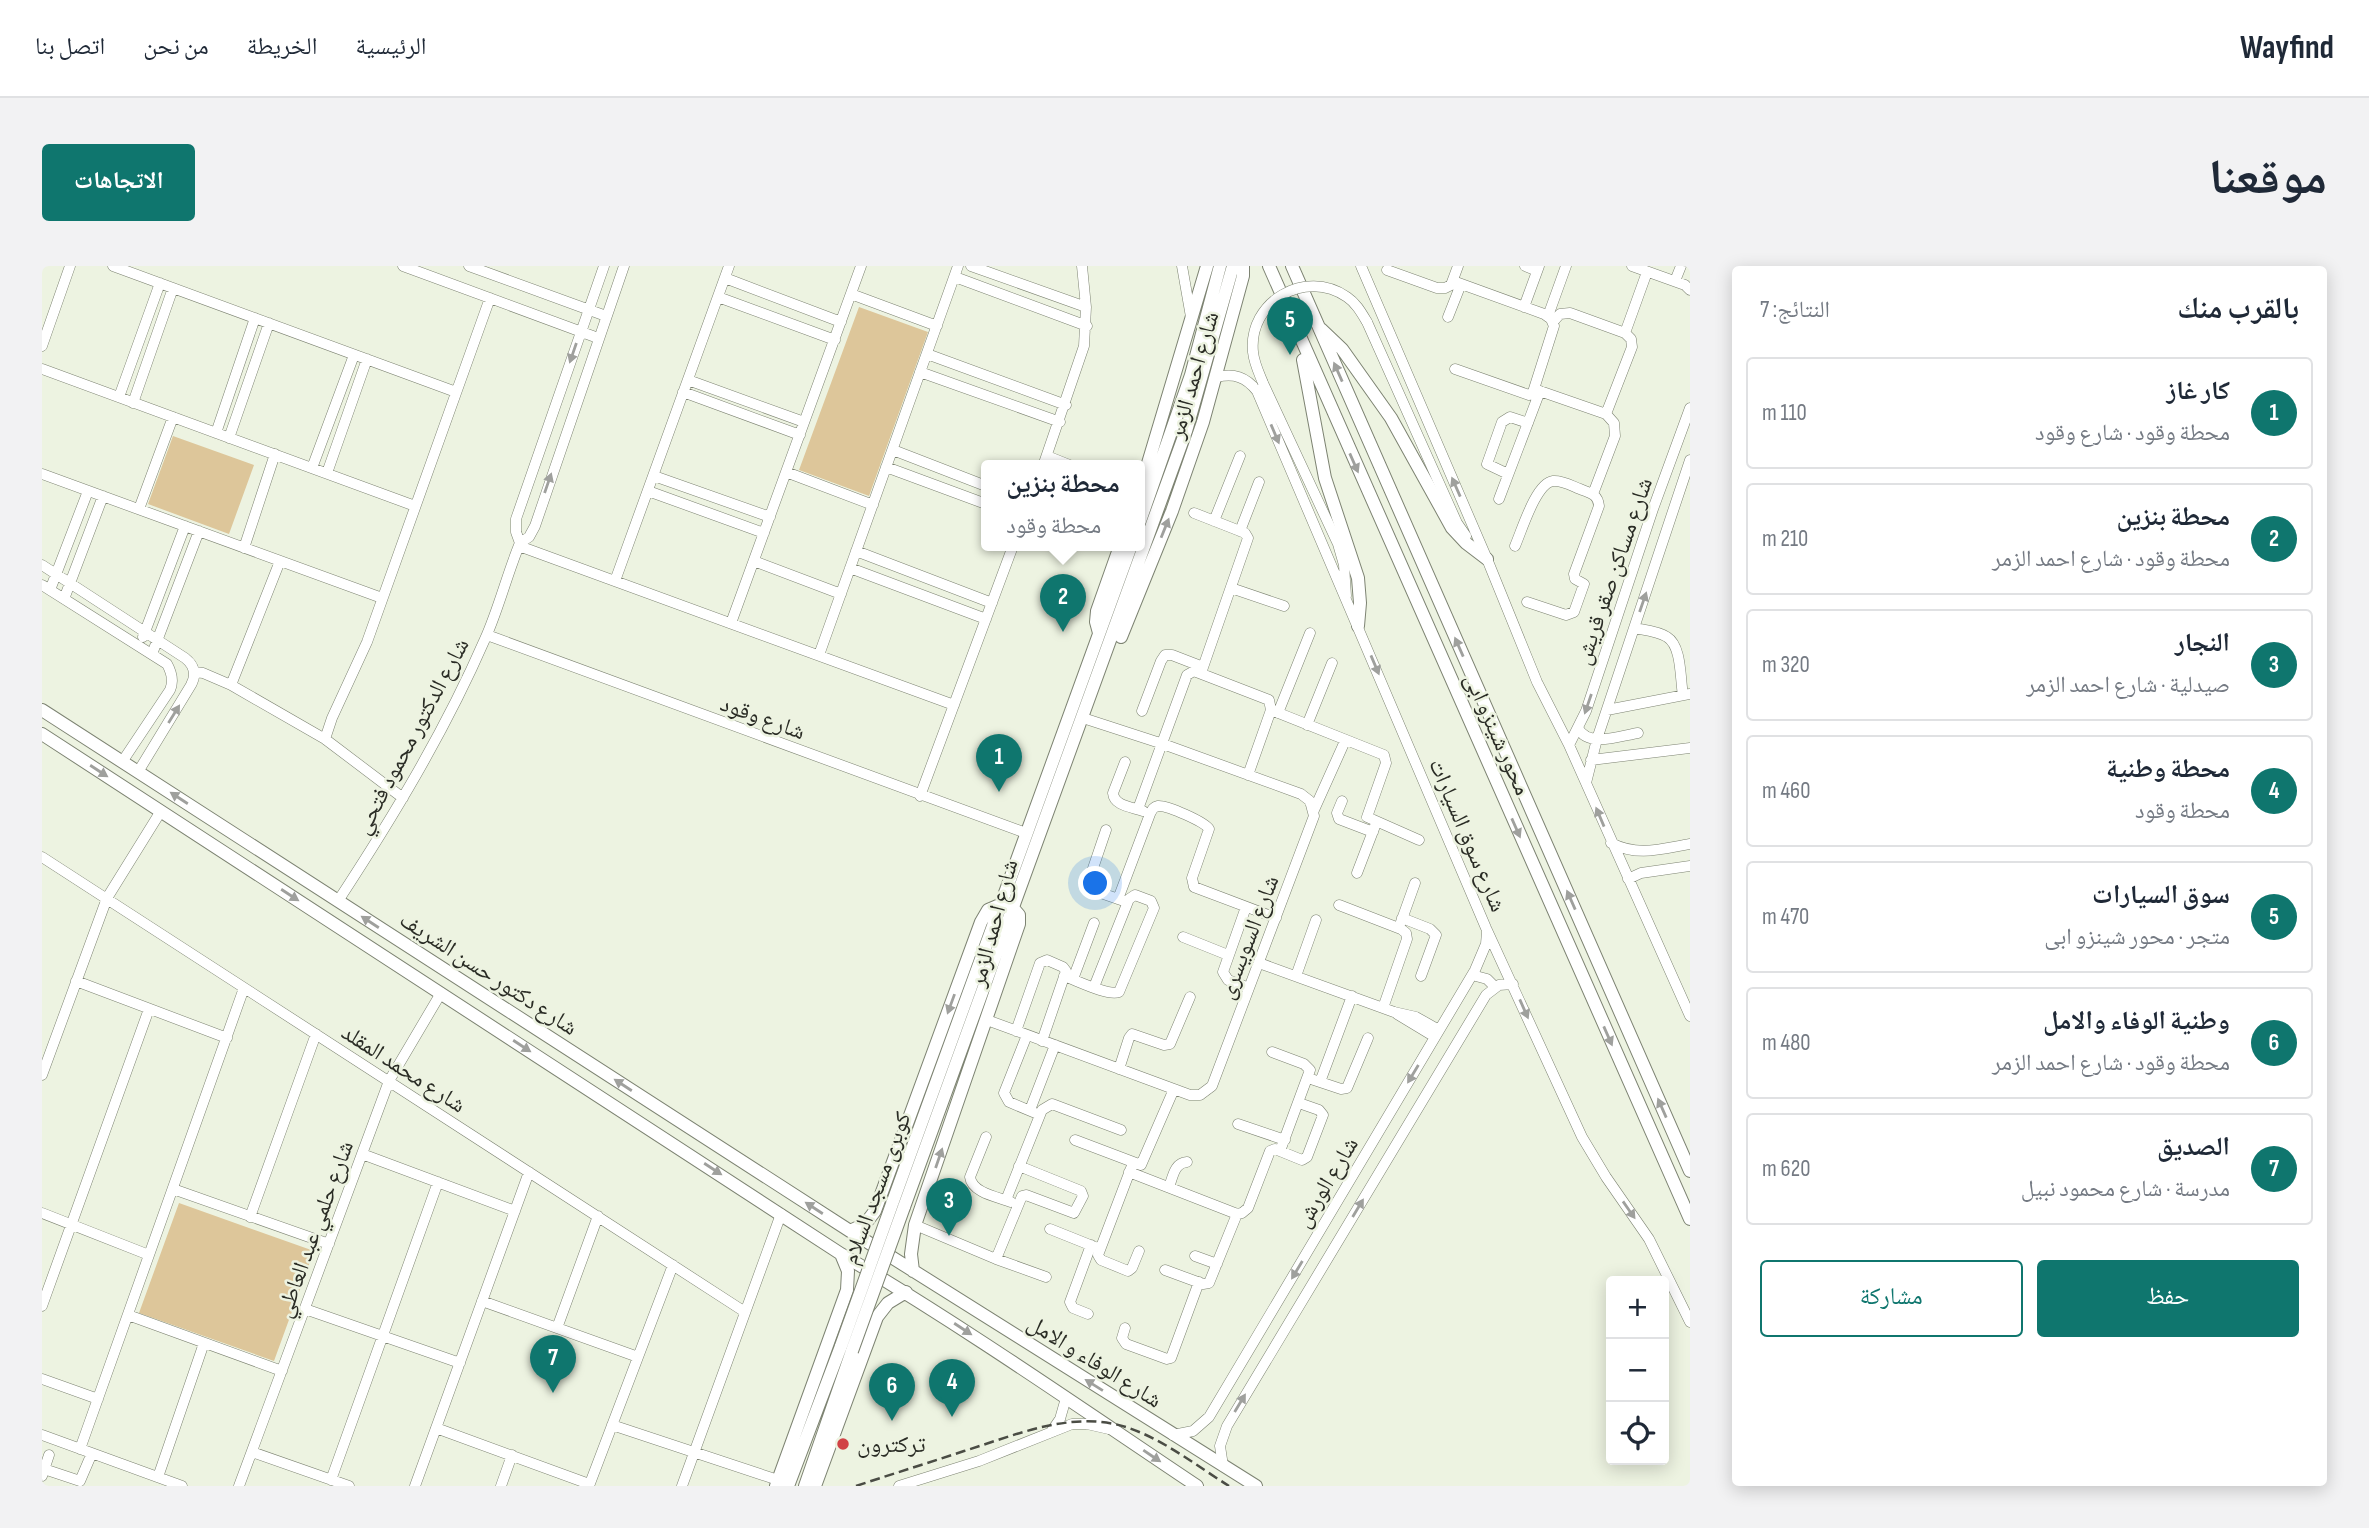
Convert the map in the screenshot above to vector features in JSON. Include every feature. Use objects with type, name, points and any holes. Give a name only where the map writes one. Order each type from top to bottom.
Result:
[{"type":"main road","points":[[1145,545],[1186,431],[1220,266]]},
{"type":"main road","points":[[1145,508],[1197,377],[1233,266]]},
{"type":"main road","name":"محور شينزو ابى","points":[[1269,266],[1690,1219]]},
{"type":"main road","name":"محور شينزو ابى","points":[[1292,266],[1690,1171]]},
{"type":"main road","name":"شارع احمد الزمر","points":[[1145,473],[1207,267]]},
{"type":"main road","name":"شارع احمد الزمر","points":[[1008,906],[1089,701],[1099,694],[1172,511],[1217,377],[1243,271]]},
{"type":"main road","points":[[1318,327],[1342,349],[1391,418],[1452,527],[1466,543],[1485,554]]},
{"type":"main road","points":[[1299,339],[1325,478],[1358,578],[1358,626]]},
{"type":"main road","name":"شارع احمد الزمر","points":[[1008,906],[1026,833],[1099,633],[1097,611],[1118,551]]},
{"type":"main road","points":[[1099,633],[1129,551]]},
{"type":"main road","points":[[1089,701],[1143,551]]},
{"type":"main road","name":"شارع دكتور حسن الشريف","points":[[42,710],[914,1271]]},
{"type":"main road","name":"شارع دكتور حسن الشريف","points":[[42,734],[841,1254],[906,1292]]},
{"type":"main road","name":"شارع احمد الزمر","points":[[914,1271],[911,1254],[915,1226],[1019,924],[1019,915],[1008,906]]},
{"type":"main road","name":"شارع احمد الزمر","points":[[850,1231],[869,1221],[878,1203],[981,922],[988,910],[1008,906]]},
{"type":"main road","name":"كوبرى مسجد السلام","points":[[805,1486],[847,1349],[1008,906]]},
{"type":"main road","points":[[391,960],[402,943]]},
{"type":"main road","points":[[495,1028],[507,1010]]},
{"type":"main road","points":[[878,1203],[889,1221],[899,1226],[915,1226]]},
{"type":"main road","points":[[781,1484],[845,1296],[849,1278],[841,1254]]},
{"type":"main road","name":"شارع الوفاء و الامل","points":[[914,1271],[1256,1486]]},
{"type":"main road","points":[[815,1486],[877,1317],[888,1303],[906,1292]]},
{"type":"main road","name":"شارع الوفاء و الامل","points":[[906,1292],[1197,1486]]},
{"type":"main road","points":[[845,1296],[859,1294],[867,1297],[876,1308],[877,1317]]},
{"type":"main road","points":[[1012,1361],[1024,1341]]},
{"type":"main road","name":"كوبرى مسجد السلام","points":[[781,1484],[847,1349]]},
{"type":"street","points":[[42,346],[70,266]]},
{"type":"street","points":[[113,266],[456,392]]},
{"type":"street","points":[[403,266],[598,338]]},
{"type":"street","points":[[469,266],[606,316]]},
{"type":"street","name":"شارع الدكتور محمود فتحي","points":[[338,901],[403,798],[454,707],[487,635],[519,544],[516,519],[604,266]]},
{"type":"street","name":"شارع الدكتور محمود فتحي","points":[[519,544],[529,537],[535,526],[624,266]]},
{"type":"street","points":[[615,580],[729,266]]},
{"type":"street","points":[[732,623],[861,266]]},
{"type":"street","points":[[819,655],[958,266]]},
{"type":"street","points":[[971,266],[1086,307]]},
{"type":"street","points":[[1045,460],[1084,346],[1087,326],[1082,266]]},
{"type":"street","points":[[1182,266],[1191,319]]},
{"type":"street","points":[[1361,266],[1537,682],[1569,745],[1690,1016]]},
{"type":"street","points":[[1448,317],[1458,266]]},
{"type":"street","points":[[1524,307],[1538,268],[1525,266]]},
{"type":"street","points":[[1499,499],[1528,423],[1554,330],[1550,319],[1566,266]]},
{"type":"street","points":[[1632,266],[1685,285]]},
{"type":"street","points":[[1681,266],[1685,285]]},
{"type":"street","points":[[1387,270],[1441,288],[1457,282],[1550,319]]},
{"type":"street","points":[[1625,333],[1647,272]]},
{"type":"street","points":[[955,277],[1087,326]]},
{"type":"street","points":[[725,278],[841,321]]},
{"type":"street","points":[[119,397],[160,283]]},
{"type":"street","points":[[1346,599],[1346,576],[1338,544],[1263,383],[1253,354],[1254,332],[1262,313],[1269,304],[1287,292],[1308,286],[1329,288],[1357,305],[1457,523],[1485,554]]},
{"type":"street","points":[[133,403],[173,288]]},
{"type":"street","points":[[851,294],[937,326]]},
{"type":"street","points":[[718,297],[835,340]]},
{"type":"street","points":[[325,739],[332,718],[359,663],[490,298]]},
{"type":"street","points":[[1550,319],[1570,313],[1625,333],[1631,339],[1632,347],[1606,414]]},
{"type":"street","points":[[216,433],[255,318]]},
{"type":"street","points":[[229,438],[269,323]]},
{"type":"street","points":[[927,354],[1066,405]]},
{"type":"street","points":[[312,468],[354,355]]},
{"type":"street","points":[[327,473],[367,359]]},
{"type":"street","points":[[42,369],[415,506]]},
{"type":"street","points":[[1455,369],[1523,395],[1537,390]]},
{"type":"street","points":[[920,372],[1060,422]]},
{"type":"street","name":"شارع سوق السيارات","points":[[1217,377],[1239,376],[1257,391],[1486,928],[1581,1137],[1649,1239],[1690,1322]]},
{"type":"street","points":[[688,380],[804,422]]},
{"type":"street","points":[[1537,390],[1606,414],[1614,423],[1615,436],[1593,494]]},
{"type":"street","points":[[683,393],[800,435]]},
{"type":"street","name":"شارع مساكن صقر قريش","points":[[1569,745],[1578,728],[1690,408]]},
{"type":"street","points":[[1508,474],[1487,464],[1502,422],[1510,416],[1528,423]]},
{"type":"street","points":[[139,509],[173,417]]},
{"type":"street","points":[[892,450],[981,484]]},
{"type":"street","points":[[244,548],[275,454]]},
{"type":"street","points":[[1214,521],[1240,456]]},
{"type":"street","name":"شارع مساكن صقر قريش","points":[[1586,784],[1606,710],[1690,460]]},
{"type":"street","points":[[887,467],[981,502]]},
{"type":"street","points":[[786,472],[873,505]]},
{"type":"street","points":[[42,474],[383,598]]},
{"type":"street","points":[[654,476],[770,517]]},
{"type":"street","points":[[1515,546],[1544,485],[1559,481],[1593,494],[1598,499],[1599,506],[1574,574],[1574,578],[1584,586],[1574,612],[1566,615],[1527,602]]},
{"type":"street","points":[[1240,531],[1259,482]]},
{"type":"street","points":[[88,491],[57,574],[46,588],[167,664],[172,673],[172,686],[122,762]]},
{"type":"street","points":[[648,491],[764,533]]},
{"type":"street","points":[[64,599],[103,496]]},
{"type":"street","points":[[1194,513],[1247,534],[1248,538],[1202,670]]},
{"type":"street","points":[[140,646],[185,526]]},
{"type":"street","points":[[152,654],[199,531]]},
{"type":"street","points":[[519,544],[954,705]]},
{"type":"street","points":[[856,551],[992,603]]},
{"type":"street","points":[[920,796],[1011,551]]},
{"type":"street","points":[[231,685],[280,561]]},
{"type":"street","points":[[754,561],[841,594]]},
{"type":"street","points":[[42,565],[188,661],[195,672],[191,685],[138,772]]},
{"type":"street","points":[[850,568],[986,619]]},
{"type":"street","points":[[1231,587],[1284,606]]},
{"type":"street","points":[[1606,710],[1686,695],[1673,642],[1663,635],[1634,628]]},
{"type":"street","points":[[1248,775],[1310,633]]},
{"type":"street","name":"شارع وقود","points":[[487,635],[1026,833]]},
{"type":"street","points":[[1142,711],[1161,661],[1165,656],[1172,655],[1266,698],[1275,712],[1385,757],[1386,763],[1366,814],[1374,828]]},
{"type":"street","points":[[1307,725],[1332,663]]},
{"type":"street","points":[[1138,809],[1187,675],[1192,671],[1202,670]]},
{"type":"street","points":[[195,672],[231,685],[325,739],[403,798]]},
{"type":"street","points":[[1083,718],[1163,744],[1306,797],[1314,811]]},
{"type":"street","points":[[1578,728],[1585,737],[1597,739],[1638,733]]},
{"type":"street","name":"شارع السويسرى","points":[[986,1020],[1174,1089],[1195,1095],[1205,1093],[1212,1086],[1314,811],[1345,741]]},
{"type":"street","points":[[1591,760],[1690,748]]},
{"type":"street","points":[[1125,762],[1112,795],[1116,802],[1150,814]]},
{"type":"street","points":[[1342,801],[1337,813],[1339,819],[1419,840]]},
{"type":"street","points":[[1094,987],[1154,808],[1162,806],[1206,824],[1209,832],[1192,878],[1192,884],[1197,889],[1276,918]]},
{"type":"street","points":[[42,1075],[107,898],[161,811]]},
{"type":"street","points":[[1357,873],[1374,828]]},
{"type":"street","points":[[1040,1115],[1009,1102],[1004,1093],[1042,961],[1047,960],[1063,967],[1069,977],[1113,994],[1121,990],[1154,906],[1151,901],[1138,895],[1123,901],[1095,891],[1088,883],[1106,830]]},
{"type":"street","points":[[1611,843],[1631,852],[1690,844]]},
{"type":"street","points":[[1650,850],[1648,862],[1653,871]]},
{"type":"street","name":"شارع محمد المقلد","points":[[42,857],[745,1312]]},
{"type":"street","points":[[1628,879],[1638,873],[1690,866]]},
{"type":"street","points":[[1400,923],[1415,883]]},
{"type":"street","points":[[1339,905],[1430,929],[1436,935],[1421,976]]},
{"type":"street","points":[[1246,907],[1223,969],[1228,980],[1249,988]]},
{"type":"street","points":[[1296,976],[1316,920]]},
{"type":"street","points":[[1042,1041],[1094,923]]},
{"type":"street","points":[[1383,1008],[1407,939],[1400,923]]},
{"type":"street","name":"شارع الورش","points":[[1209,1418],[1472,975],[1486,944],[1486,928]]},
{"type":"street","points":[[1183,937],[1228,955]]},
{"type":"street","points":[[1259,963],[1394,1012],[1412,1025],[1437,1033]]},
{"type":"street","points":[[1472,975],[1487,978],[1494,987],[1513,984]]},
{"type":"street","points":[[76,981],[227,1038]]},
{"type":"street","name":"شارع الورش","points":[[1223,1466],[1220,1446],[1227,1426],[1486,995],[1494,987]]},
{"type":"street","points":[[80,1449],[244,988]]},
{"type":"street","name":"شارع حلمي عبد العاطي","points":[[239,1486],[389,1082],[441,993]]},
{"type":"street","points":[[1320,1082],[1352,996]]},
{"type":"street","points":[[1119,1069],[1132,1034],[1164,1045],[1170,1044],[1190,998]]},
{"type":"street","points":[[42,1306],[149,1009]]},
{"type":"street","points":[[250,1217],[316,1034]]},
{"type":"street","points":[[1308,1077],[1341,1089],[1349,1086],[1368,1038]]},
{"type":"street","points":[[1030,1110],[1055,1045]]},
{"type":"street","points":[[1272,1052],[1307,1065],[1310,1070],[1280,1151]]},
{"type":"street","points":[[1131,1167],[1143,1163],[1174,1089]]},
{"type":"street","points":[[1075,1140],[1168,1187],[1237,1214],[1248,1208],[1270,1151],[1275,1149],[1302,1160],[1306,1159],[1324,1117],[1319,1110],[1299,1102]]},
{"type":"street","points":[[1006,1200],[1044,1107],[1052,1104],[1121,1130]]},
{"type":"street","points":[[1238,1124],[1285,1140]]},
{"type":"street","points":[[986,1137],[970,1177],[971,1184],[1018,1205]]},
{"type":"street","points":[[362,1154],[515,1211]]},
{"type":"street","points":[[1168,1187],[1176,1167],[1187,1162]]},
{"type":"street","points":[[996,1259],[1021,1198],[1027,1195],[1074,1213],[1083,1195],[1081,1191],[1019,1166]]},
{"type":"street","points":[[1088,1314],[1073,1308],[1070,1302],[1131,1167]]},
{"type":"street","points":[[415,1486],[529,1172]]},
{"type":"street","points":[[331,1480],[438,1182]]},
{"type":"street","points":[[173,1189],[329,1244]]},
{"type":"street","points":[[42,1213],[149,1255]]},
{"type":"street","points":[[682,1486],[781,1213]]},
{"type":"street","points":[[1165,1270],[1209,1283],[1237,1214]]},
{"type":"street","points":[[557,1328],[598,1216]]},
{"type":"street","points":[[915,1226],[1046,1277]]},
{"type":"street","points":[[1050,1229],[1095,1247],[1099,1259],[1128,1271],[1139,1251]]},
{"type":"street","points":[[1195,1256],[1217,1264]]},
{"type":"street","points":[[436,1427],[589,1485],[673,1265]]},
{"type":"street","points":[[1125,1328],[1122,1338],[1126,1345],[1171,1358],[1199,1282]]},
{"type":"street","points":[[482,1301],[638,1357]]},
{"type":"street","points":[[305,1309],[460,1363]]},
{"type":"street","points":[[128,1315],[282,1371]]},
{"type":"street","points":[[159,1477],[204,1343]]},
{"type":"street","points":[[42,1379],[98,1399]]},
{"type":"street","points":[[1051,1433],[1060,1419],[1066,1398]]},
{"type":"street","points":[[1173,1435],[1193,1431],[1209,1418],[1217,1427],[1227,1426]]},
{"type":"street","points":[[899,1486],[973,1464],[1065,1426],[1079,1423],[1113,1430]]},
{"type":"street","points":[[612,1425],[695,1451],[781,1484]]},
{"type":"street","points":[[42,1435],[179,1485]]},
{"type":"street","points":[[252,1452],[349,1486]]},
{"type":"street","points":[[49,1455],[43,1473],[80,1481],[92,1453]]},
{"type":"street","points":[[501,1486],[512,1455]]},
{"type":"shaded area","points":[[859,307],[928,332],[869,496],[799,470]]},
{"type":"shaded area","points":[[173,436],[254,465],[229,534],[148,504]]},
{"type":"shaded area","points":[[179,1203],[314,1251],[274,1361],[139,1313]]},
{"type":"railway","points":[[856,1486],[1024,1432],[1085,1421],[1105,1422],[1140,1432],[1229,1486]]},
{"type":"place","name":"سوق السيارات","points":[[1290,355]]},
{"type":"place","name":"محطة بنزين","points":[[1063,632]]},
{"type":"place","name":"كار غاز","points":[[999,792]]},
{"type":"place","name":"النجار","points":[[949,1236]]},
{"type":"place","name":"الصديق","points":[[553,1393]]},
{"type":"place","name":"محطة وطنية","points":[[952,1417]]},
{"type":"place","name":"وطنية الوفاء والامل","points":[[892,1421]]},
{"type":"place","name":"تركترون","points":[[843,1444]]}]
